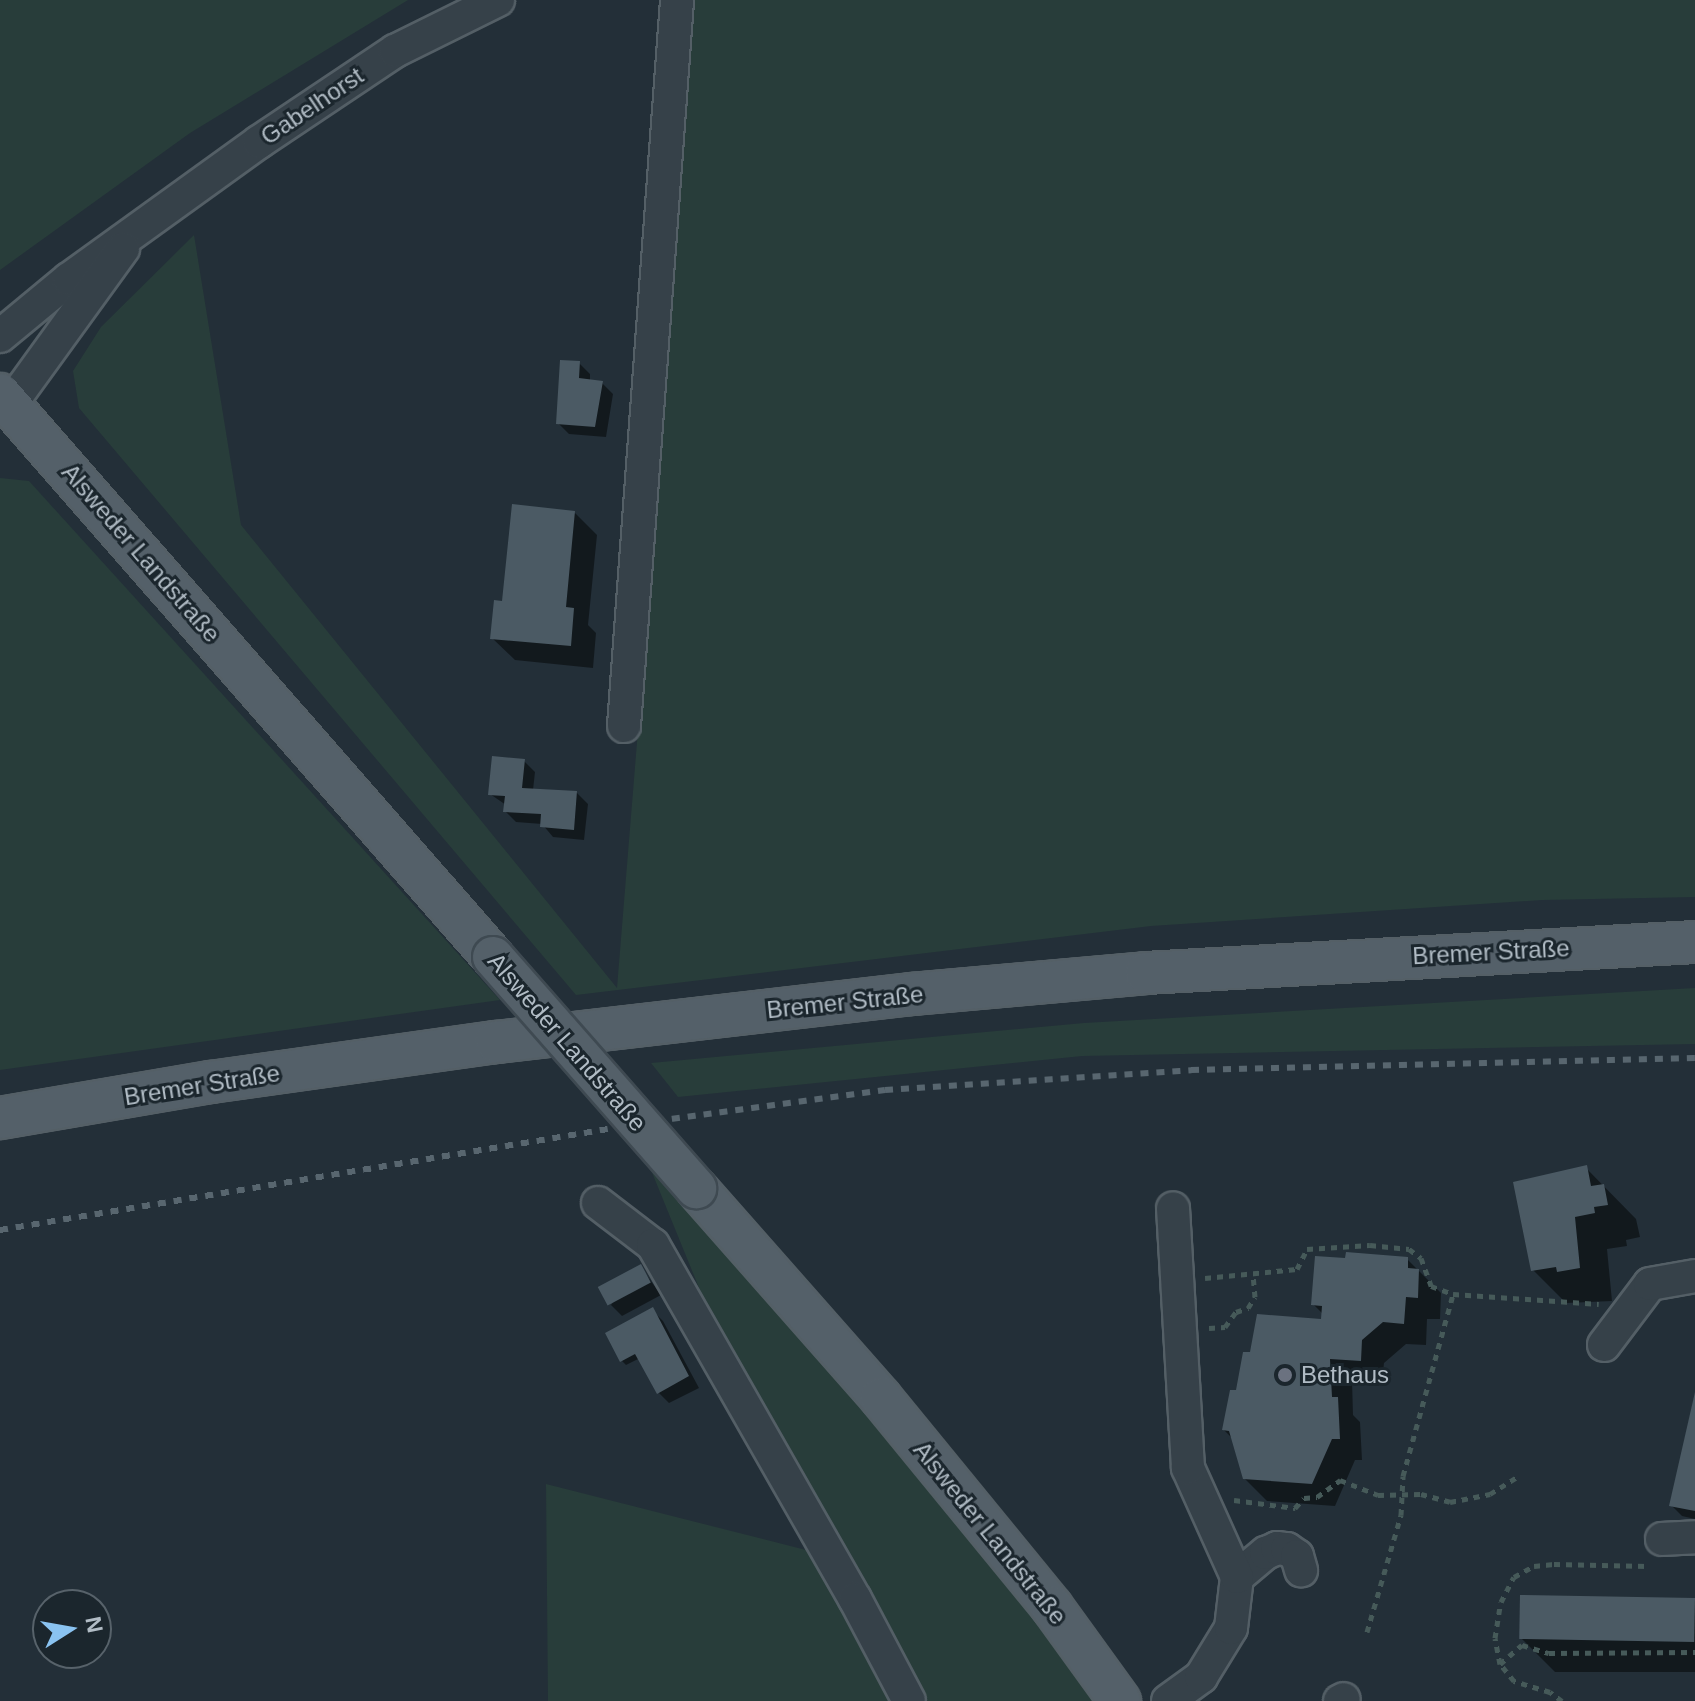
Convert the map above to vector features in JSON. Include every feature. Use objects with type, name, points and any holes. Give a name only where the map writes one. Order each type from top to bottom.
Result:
[{"type":"main road","name":"Alsweder Landstraße","points":[[3,406],[891,1411],[1052,1607],[1120,1701]]},
{"type":"main road","name":"Bremer Straße","points":[[0,1118],[211,1082],[496,1042],[912,994],[1193,970],[1695,942]]},
{"type":"street","name":"Gabelhorst","points":[[0,336],[69,279],[137,229],[395,51],[498,0]]},
{"type":"street","points":[[624,726],[677,0]]},
{"type":"street","name":"Gabelhorst","points":[[3,406],[137,229]]},
{"type":"street","points":[[598,1203],[653,1245],[855,1599],[909,1701]]},
{"type":"street","points":[[1168,1701],[1204,1691],[1231,1628],[1237,1577],[1188,1468],[1173,1208]]},
{"type":"street","points":[[1604,1345],[1643,1295],[1695,1276]]},
{"type":"street","points":[[1661,1552],[1695,1537]]},
{"type":"street","points":[[1237,1577],[1266,1553],[1277,1548],[1287,1549],[1297,1556],[1301,1570]]},
{"type":"path","points":[[1195,1279],[1297,1269],[1307,1249],[1370,1245],[1409,1249],[1421,1258],[1431,1286],[1453,1294],[1643,1295]]},
{"type":"path","points":[[1201,1329],[1225,1327],[1236,1312],[1248,1308],[1255,1297],[1253,1274]]},
{"type":"path","points":[[1367,1632],[1401,1515],[1401,1494],[1453,1294]]},
{"type":"path","points":[[1225,1497],[1241,1502],[1295,1508],[1304,1498],[1317,1497],[1340,1480],[1367,1492],[1421,1494],[1450,1502],[1490,1494],[1519,1476]]},
{"type":"path","points":[[1562,1701],[1550,1692],[1514,1681],[1500,1664],[1495,1638],[1501,1602],[1514,1577],[1534,1566],[1661,1552]]},
{"type":"path","points":[[1500,1664],[1522,1645],[1549,1653],[1695,1652]]},
{"type":"green space","points":[[0,0],[408,0],[190,133],[0,270]]},
{"type":"green space","points":[[692,0],[1695,0],[1695,897],[1542,900],[1151,926],[576,995],[79,408],[73,371],[101,327],[194,235],[241,525],[617,988],[660,460]]},
{"type":"green space","points":[[0,478],[29,481],[500,1000],[0,1070]]},
{"type":"green space","points":[[1695,988],[1695,1044],[1082,1056],[678,1097],[651,1063],[1084,1023]]},
{"type":"green space","points":[[651,1170],[1045,1611],[1108,1701],[548,1701],[546,1484],[806,1550]]},
{"type":"building","points":[[560,360],[580,361],[579,378],[603,381],[595,427],[556,424]]},
{"type":"building","points":[[512,504],[575,511],[566,607],[574,608],[571,646],[490,639],[494,600],[502,601]]},
{"type":"building","points":[[492,756],[525,759],[522,788],[577,791],[574,830],[540,827],[541,814],[503,812],[505,796],[488,795]]},
{"type":"building","points":[[1587,1165],[1591,1186],[1604,1184],[1608,1205],[1594,1207],[1595,1213],[1575,1217],[1580,1268],[1557,1272],[1556,1267],[1531,1271],[1513,1182]]},
{"type":"building","name":"Bethaus","points":[[1346,1252],[1408,1257],[1408,1268],[1419,1269],[1418,1298],[1406,1297],[1404,1324],[1383,1322],[1362,1340],[1361,1361],[1330,1359],[1332,1397],[1338,1397],[1340,1439],[1332,1439],[1312,1484],[1243,1479],[1229,1431],[1222,1430],[1230,1390],[1236,1390],[1243,1352],[1250,1352],[1257,1314],[1321,1319],[1322,1306],[1311,1305],[1315,1256],[1345,1258]]},
{"type":"building","points":[[641,1264],[651,1283],[608,1306],[598,1287]]},
{"type":"building","points":[[653,1307],[689,1376],[657,1394],[635,1354],[620,1362],[605,1333]]},
{"type":"building","points":[[1695,1392],[1695,1511],[1669,1506]]},
{"type":"building","points":[[1520,1595],[1695,1598],[1694,1642],[1519,1639]]},
{"type":"railway","points":[[0,1230],[656,1121],[885,1090],[1191,1070],[1695,1058]]},
{"type":"place","name":"Bethaus","points":[[1285,1375]]}]
